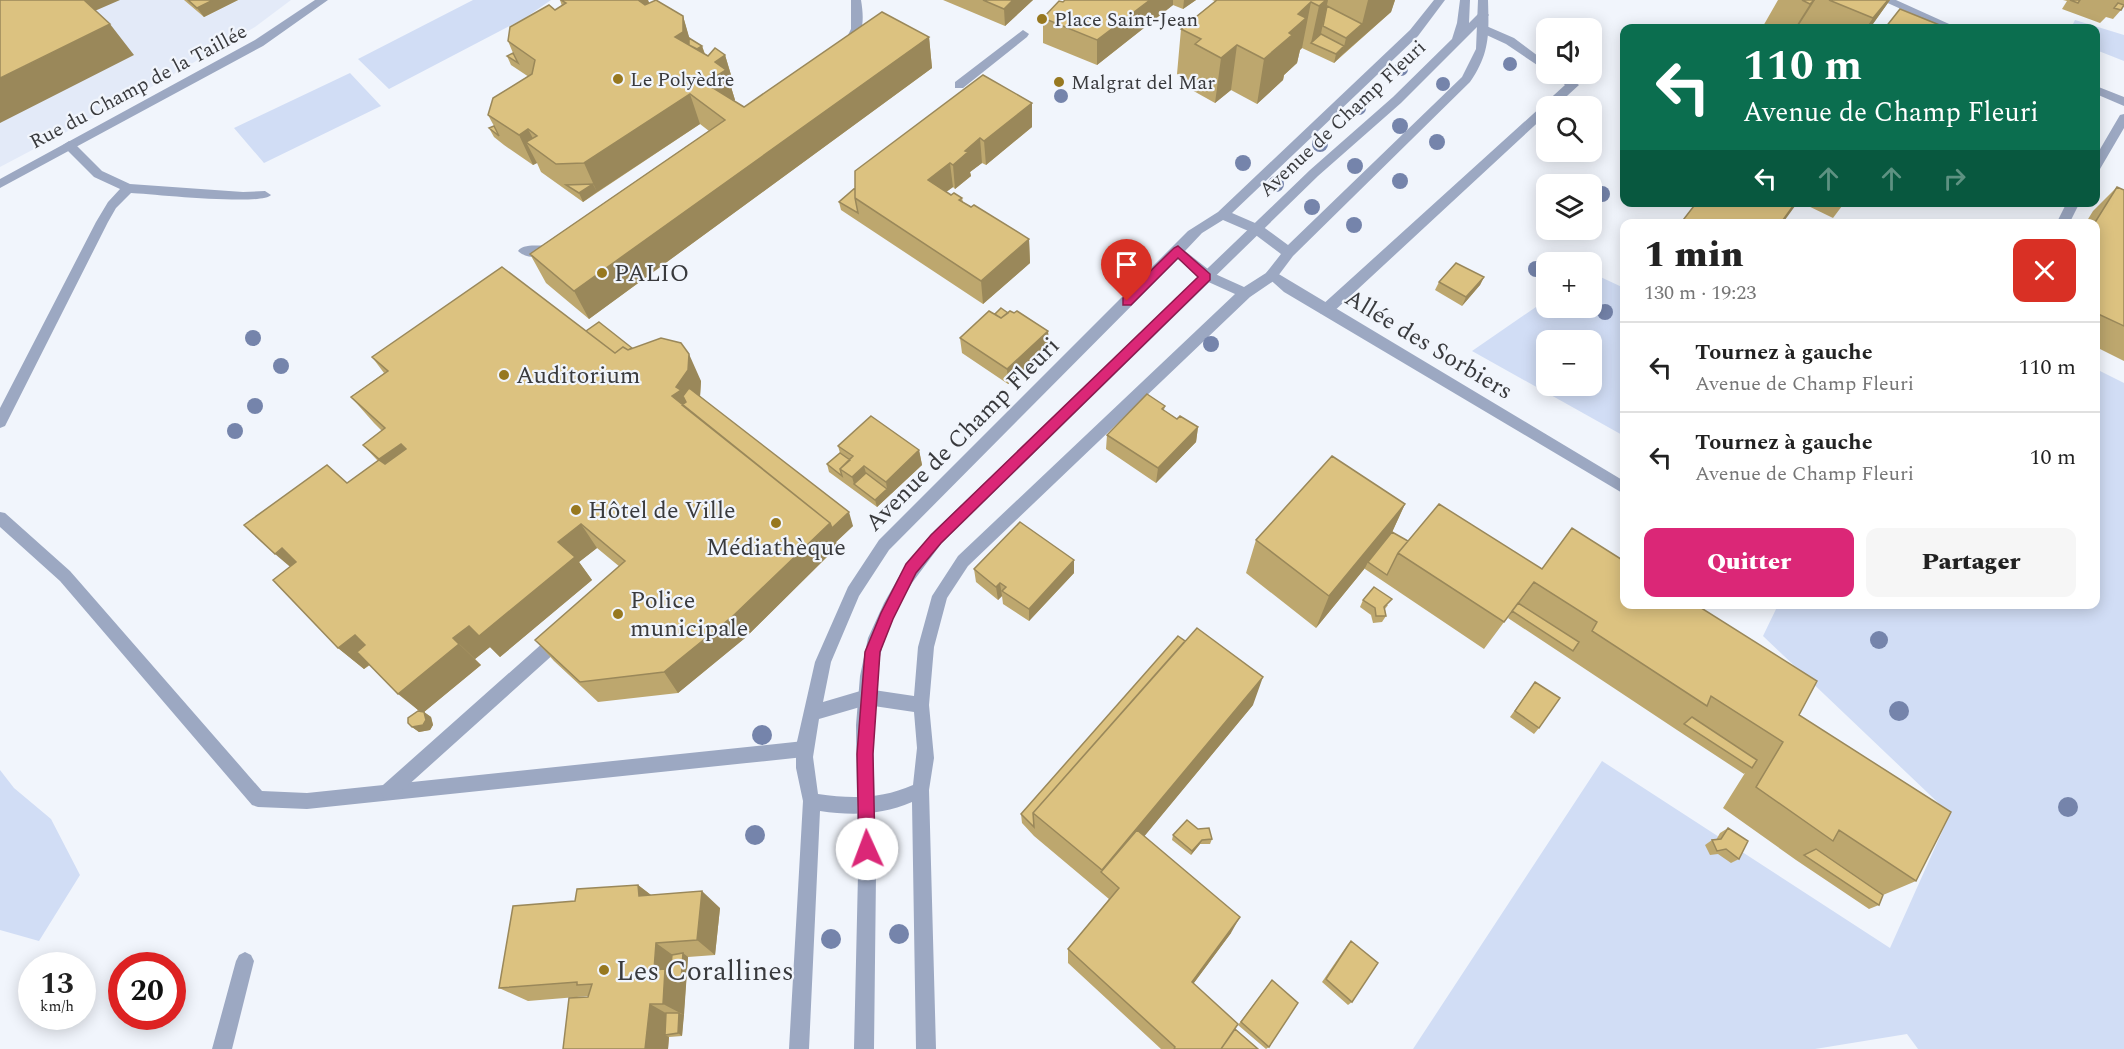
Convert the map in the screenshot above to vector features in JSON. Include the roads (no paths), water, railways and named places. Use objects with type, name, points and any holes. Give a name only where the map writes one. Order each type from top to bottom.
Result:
[{"type":"street","name":"Rue du Champ de la Taillée","points":[[0,184],[259,43],[323,0]]},
{"type":"street","points":[[842,51],[857,33],[859,20],[856,0]]},
{"type":"street","name":"Avenue de Champ Fleuri","points":[[799,1049],[812,801],[805,780],[806,730],[813,713],[823,662],[853,592],[884,545],[1178,251],[1187,238],[1206,222],[1222,214],[1414,33],[1440,0]]},
{"type":"street","name":"Avenue de Champ Fleuri","points":[[1455,41],[1463,23],[1465,0]]},
{"type":"street","points":[[926,1049],[920,790],[927,765],[926,728],[921,705],[926,646],[940,596],[963,561],[1245,293],[1272,275],[1282,265],[1288,253],[1456,92],[1473,72],[1485,41],[1483,0]]},
{"type":"street","points":[[1886,0],[1943,24]]},
{"type":"street","name":"Avenue de Champ Fleuri","points":[[864,1049],[867,697],[872,652],[886,617],[911,568],[936,539],[1259,228],[1314,172],[1397,100],[1483,15]]},
{"type":"street","points":[[1484,29],[1510,41],[1536,60]]},
{"type":"street","points":[[959,85],[1023,34]]},
{"type":"street","points":[[1562,96],[1573,86],[1570,84]]},
{"type":"street","points":[[2100,92],[2124,102]]},
{"type":"street","points":[[2100,159],[2124,118]]},
{"type":"street","points":[[1326,310],[1536,119]]},
{"type":"street","points":[[69,145],[98,174],[128,188],[243,196],[265,195]]},
{"type":"street","points":[[0,422],[102,222],[112,205],[128,188]]},
{"type":"street","name":"Avenue de Champ Fleuri","points":[[1222,214],[1259,228],[1288,253]]},
{"type":"street","points":[[524,251],[549,252],[567,240]]},
{"type":"street","points":[[1178,251],[1193,268],[1206,277],[1245,293]]},
{"type":"street","name":"Allée des Sorbiers","points":[[1272,275],[1326,310],[1620,486]]},
{"type":"street","points":[[0,518],[65,576],[258,799],[307,801],[804,749]]},
{"type":"street","points":[[389,791],[569,630]]},
{"type":"street","points":[[813,713],[867,697],[921,705]]},
{"type":"street","points":[[812,801],[865,807],[895,802],[920,790]]},
{"type":"street","points":[[222,1049],[244,961]]},
{"type":"place","name":"Place Saint-Jean","points":[[1042,19]]},
{"type":"place","name":"Le Polyèdre","points":[[618,79]]},
{"type":"place","name":"Malgrat del Mar","points":[[1059,82]]},
{"type":"place","name":"PALIO","points":[[602,273]]},
{"type":"place","name":"Auditorium","points":[[504,375]]},
{"type":"place","name":"Hôtel de Ville","points":[[576,510]]},
{"type":"place","name":"Médiathèque","points":[[776,523]]},
{"type":"place","name":"Police municipale","points":[[618,614]]},
{"type":"place","name":"Les Corallines","points":[[604,970]]}]
